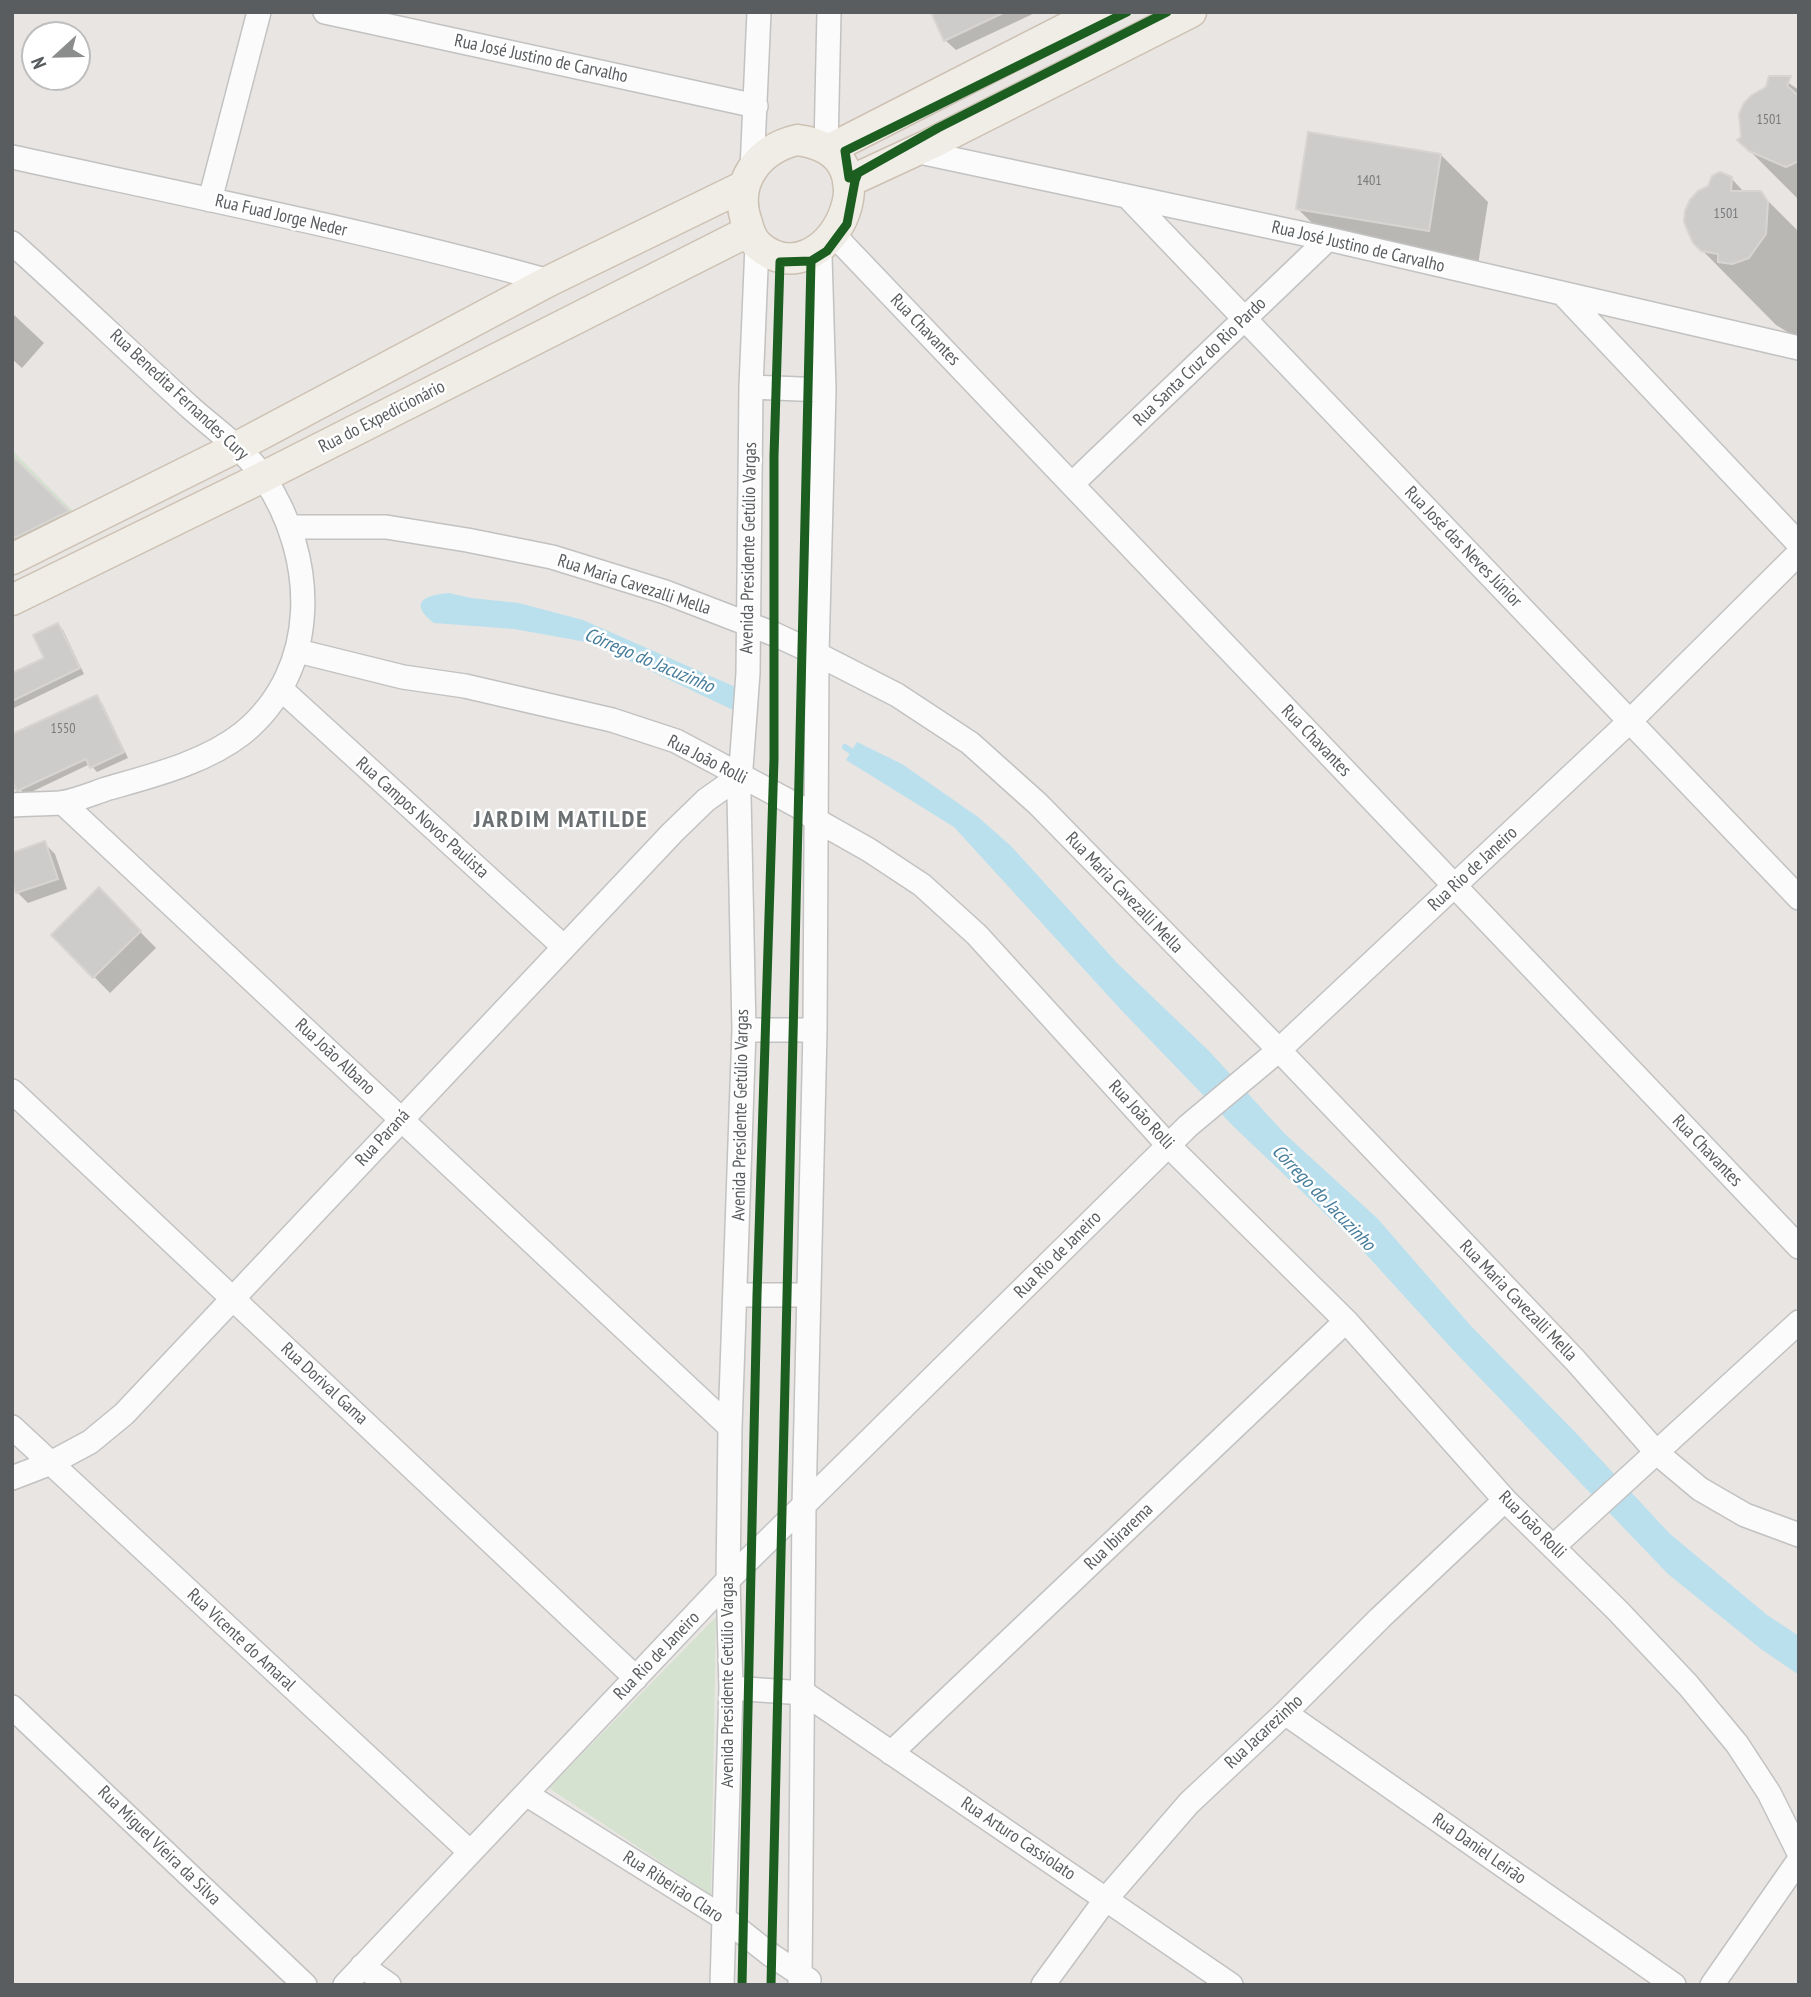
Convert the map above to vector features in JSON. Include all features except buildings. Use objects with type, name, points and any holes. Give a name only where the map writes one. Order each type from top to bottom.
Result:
[{"type":"main road","points":[[828,148],[1098,12]]},
{"type":"main road","points":[[848,182],[1191,12]]},
{"type":"main road","points":[[797,140],[828,148],[843,167],[848,182],[846,211],[826,242],[804,256],[786,258],[773,255],[753,238],[744,216],[748,178],[759,159],[770,149],[782,144],[797,140]]},
{"type":"main road","points":[[56,578],[25,552],[237,447],[748,178]]},
{"type":"main road","name":"Rua do Expedicionário","points":[[12,600],[508,354],[753,238]]},
{"type":"main road","points":[[486,314],[508,354]]},
{"type":"street","points":[[210,200],[259,12]]},
{"type":"street","name":"Rua José Justino de Carvalho","points":[[326,12],[756,106]]},
{"type":"street","points":[[748,178],[756,106],[759,12]]},
{"type":"street","points":[[828,148],[829,12]]},
{"type":"street","name":"Rua José Justino de Carvalho","points":[[915,151],[1328,239],[1799,348]]},
{"type":"street","name":"Rua Fuad Jorge Neder","points":[[12,157],[492,265],[549,281]]},
{"type":"street","name":"Rua José das Neves Júnior","points":[[1128,197],[1799,898]]},
{"type":"street","name":"Avenida Presidente Getúlio Vargas","points":[[722,1985],[731,1688],[730,1427],[744,1030],[740,776],[749,624],[753,238]]},
{"type":"street","name":"Rua Santa Cruz do Rio Pardo","points":[[1072,484],[1328,239]]},
{"type":"street","points":[[805,1981],[804,1505],[815,1030],[817,654],[824,390],[821,256],[826,242]]},
{"type":"street","name":"Rua Chavantes","points":[[826,242],[1072,484],[1799,1247]]},
{"type":"street","name":"Rua Benedita Fernandes Cury","points":[[12,243],[237,447],[263,477],[291,527],[304,595],[303,624],[298,650],[281,689],[243,733],[224,746],[183,764],[63,803],[12,805]]},
{"type":"street","points":[[1563,294],[1799,544]]},
{"type":"street","points":[[751,387],[824,390]]},
{"type":"street","name":"Rua Maria Cavezalli Mella","points":[[291,527],[386,527],[552,557],[665,592],[817,654],[897,695],[970,743],[1038,804],[1279,1050],[1574,1360],[1657,1452],[1700,1489],[1745,1515],[1799,1535]]},
{"type":"street","name":"Rua Rio de Janeiro","points":[[345,1985],[729,1580],[1188,1126],[1279,1050],[1630,721],[1799,553]]},
{"type":"street","name":"Rua João Rolli","points":[[298,650],[403,677],[464,686],[612,720],[676,741],[798,806],[816,820],[869,850],[922,885],[967,926],[1169,1146],[1346,1321],[1505,1500],[1554,1546],[1679,1676],[1737,1744],[1769,1793],[1799,1853]]},
{"type":"street","name":"Rua Campos Novos Paulista","points":[[281,689],[564,947]]},
{"type":"street","name":"Rua Paraná","points":[[12,1478],[51,1463],[90,1442],[124,1414],[698,808],[740,776]]},
{"type":"street","name":"Rua João Albano","points":[[63,803],[730,1427]]},
{"type":"street","points":[[744,1030],[815,1030]]},
{"type":"street","name":"Rua Dorival Gama","points":[[12,1091],[636,1678]]},
{"type":"street","points":[[736,1295],[809,1295]]},
{"type":"street","name":"Rua Ibirarema","points":[[891,1753],[1346,1321]]},
{"type":"street","points":[[1554,1546],[1799,1322]]},
{"type":"street","name":"Rua Vicente do Amaral","points":[[12,1427],[470,1852]]},
{"type":"street","name":"Rua Jacarezinho","points":[[1043,1985],[1106,1899],[1189,1803],[1505,1500]]},
{"type":"street","points":[[731,1688],[804,1693]]},
{"type":"street","name":"Rua Arturo Cassiolato","points":[[804,1693],[1231,1985]]},
{"type":"street","name":"Rua Miguel Vieira da Silva","points":[[12,1707],[305,1985]]},
{"type":"street","name":"Rua Daniel Leirão","points":[[1285,1713],[1674,1985]]},
{"type":"street","name":"Rua Ribeirão Claro","points":[[526,1794],[723,1918],[805,1981]]},
{"type":"street","points":[[1712,1985],[1799,1860]]},
{"type":"street","points":[[362,1966],[388,1985]]},
{"type":"green space","points":[[12,450],[78,516],[12,548]]},
{"type":"green space","points":[[716,1617],[711,1895],[549,1788]]},
{"type":"water","points":[[449,593],[519,603],[583,620],[740,689],[733,710],[592,643],[514,629],[434,623],[422,610],[423,601]]},
{"type":"water","points":[[857,742],[902,764],[978,817],[1011,846],[1118,964],[1209,1051],[1285,1134],[1378,1219],[1470,1325],[1669,1533],[1767,1615],[1799,1636],[1799,1675],[1761,1649],[1668,1574],[1454,1351],[1354,1241],[1233,1126],[1123,1012],[954,827],[846,760]]},
{"type":"waterway","name":"Córrego do Jacuzinho","points":[[845,747],[858,756]]},
{"type":"cycle path","points":[[1127,12],[845,151],[849,178],[938,128],[1167,12]]},
{"type":"cycle path","points":[[742,1985],[757,1295],[774,759],[774,456],[780,262],[811,261],[827,251],[847,224],[858,173]]},
{"type":"cycle path","points":[[771,1985],[811,261]]},
{"type":"district","name":"JARDIM MATILDE","points":[[561,820]]}]
